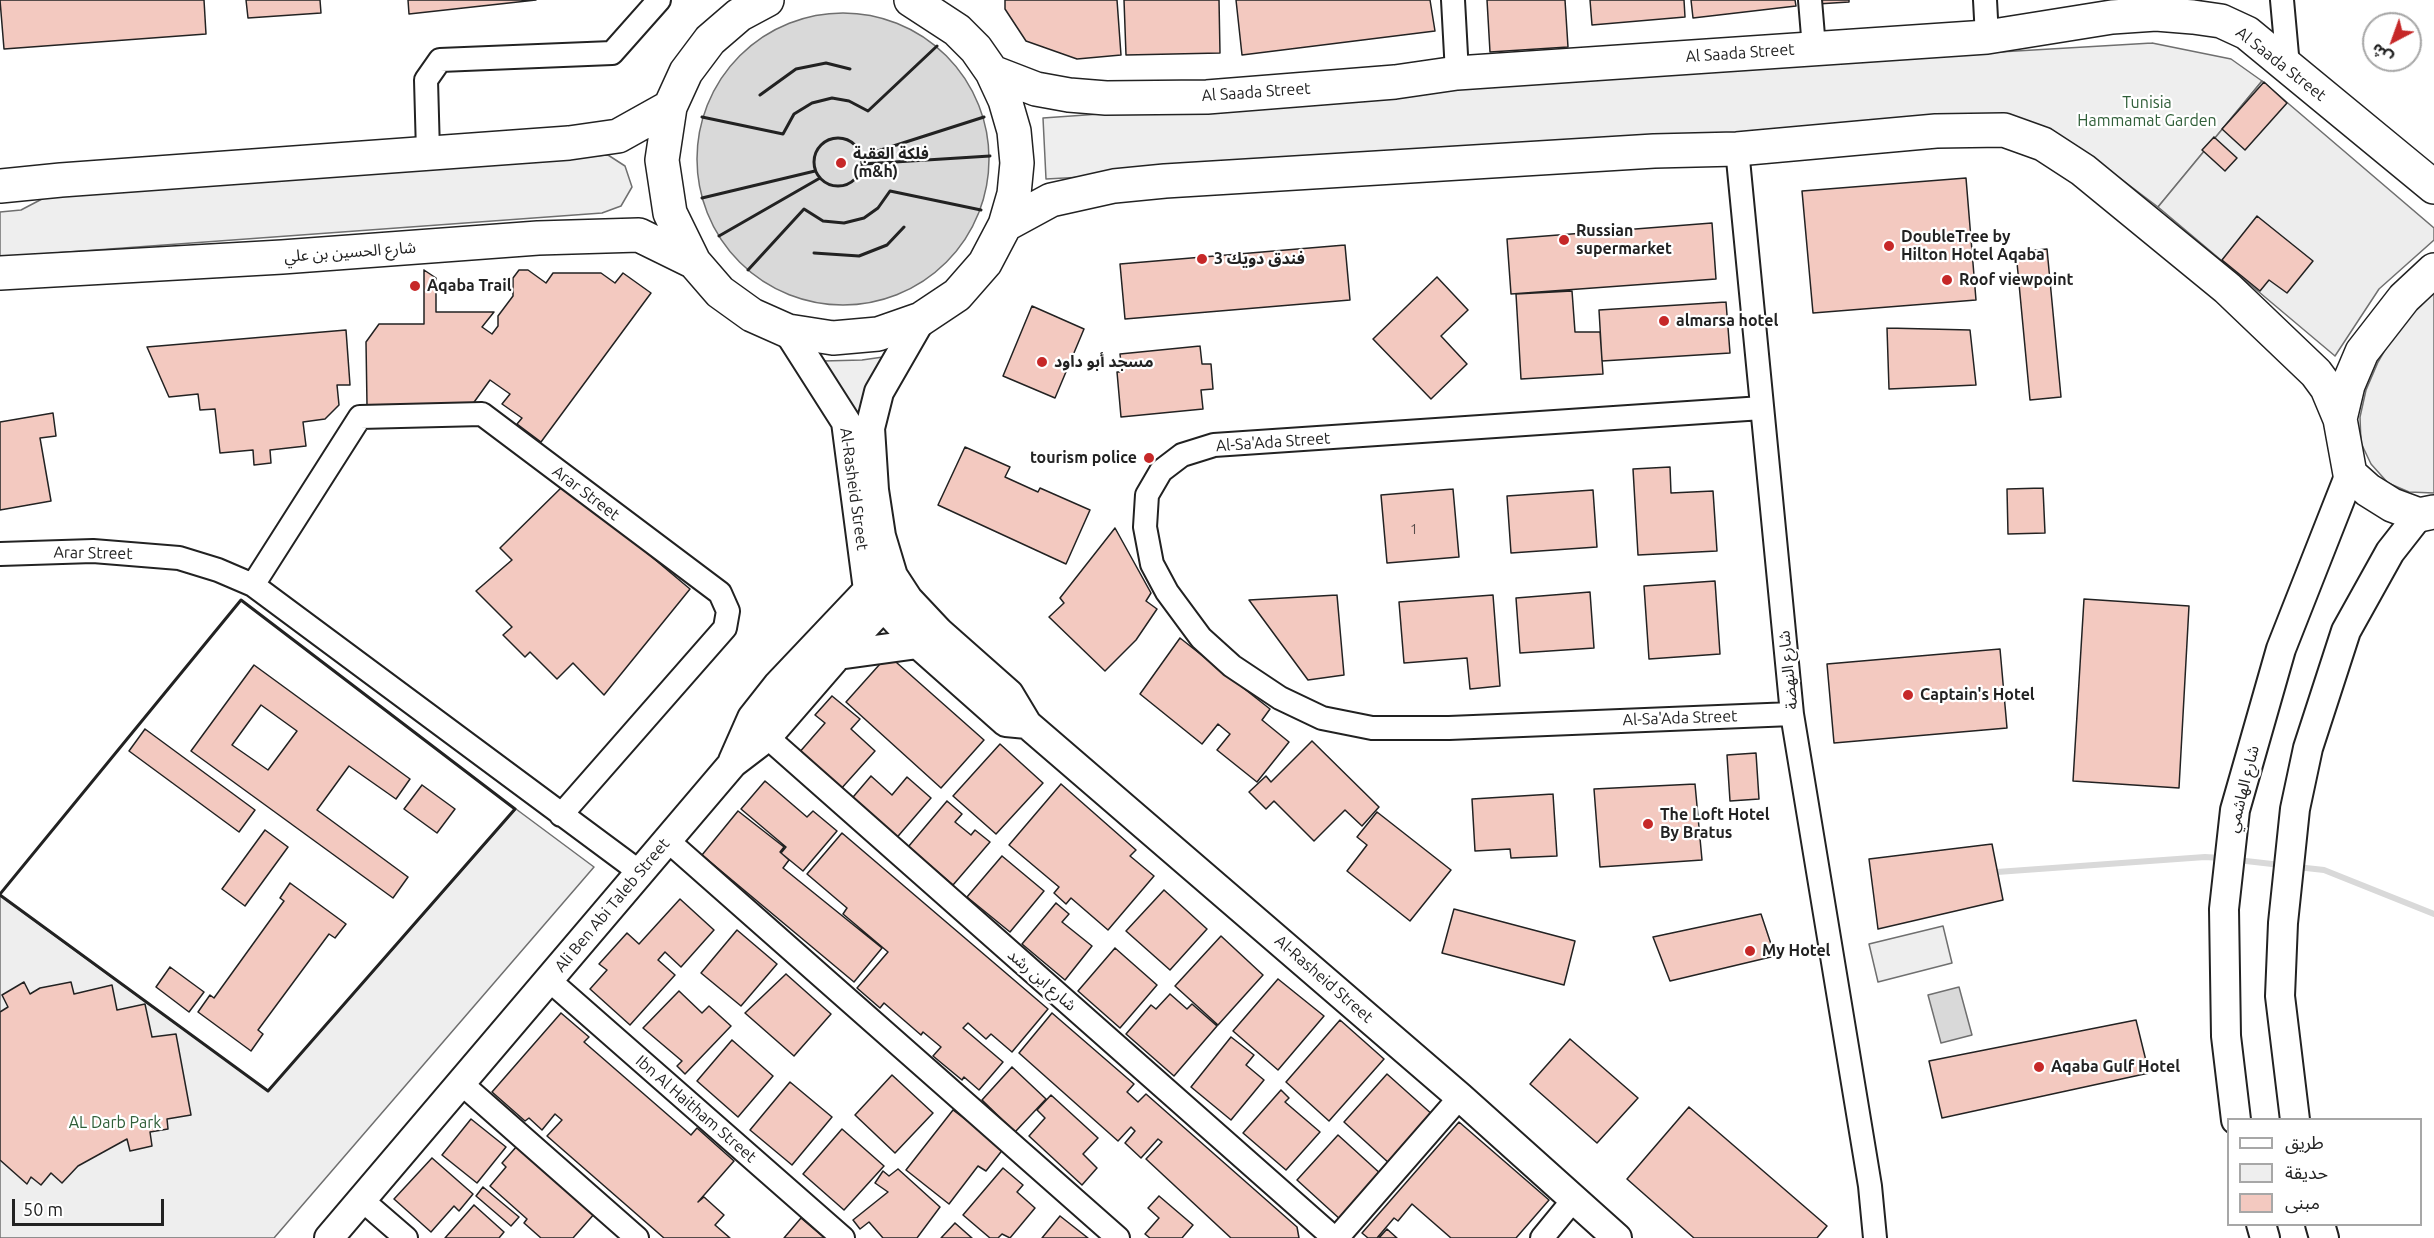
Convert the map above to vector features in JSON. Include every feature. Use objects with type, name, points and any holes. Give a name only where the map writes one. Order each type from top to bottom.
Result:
[{"type":"highway","points":[[767,0],[739,15],[710,40],[686,72],[670,107],[662,160],[670,213],[694,262],[720,292],[752,315],[789,331],[833,338],[878,334],[921,319],[964,287],[985,263],[1005,225],[1014,194],[1017,163],[1014,131],[1005,100],[992,72],[957,30],[910,0]]},
{"type":"highway","name":"Al Saada Street","points":[[992,72],[1036,89],[1106,98],[1207,97],[1395,82],[1456,73],[1987,36],[2112,17],[2156,14],[2193,17],[2233,26],[2247,33],[2434,187]]},
{"type":"highway","points":[[9,179],[569,143],[618,136],[670,107]]},
{"type":"highway","points":[[1005,225],[1051,200],[1114,186],[1353,168],[1654,151],[1737,149],[1982,129],[2004,130],[2043,144],[2119,198],[2227,288],[2316,373],[2327,388],[2340,419],[2350,474],[2368,490],[2392,505],[2427,513]]},
{"type":"highway","name":"شارع الحسين بن علي","points":[[0,273],[282,257],[538,238],[639,235],[694,262]]},
{"type":"highway","points":[[2340,419],[2348,385],[2362,352],[2397,306],[2434,270]]},
{"type":"main road","name":"Al-Rasheid Street","points":[[921,319],[879,392],[870,428],[878,523],[893,576],[908,599],[939,633],[1010,694],[1027,724],[1460,1097],[1617,1238]]},
{"type":"main road","name":"Al-Rasheid Street","points":[[789,331],[846,422],[875,599],[918,644],[1006,722],[1027,724]]},
{"type":"main road","name":"شارع الهاشمي","points":[[2236,1118],[2226,1036],[2224,929],[2227,866],[2235,810],[2281,649],[2350,474]]},
{"type":"main road","points":[[2295,1118],[2280,996],[2283,923],[2295,809],[2308,748],[2346,631],[2390,552],[2427,513]]},
{"type":"main road","name":"Ali Ben Abi Taleb Street","points":[[329,1238],[732,763],[838,655],[893,576]]},
{"type":"main road","points":[[756,736],[752,718],[778,685],[875,599]]},
{"type":"main road","points":[[838,655],[918,644]]},
{"type":"street","points":[[428,152],[426,80],[440,60],[612,53],[658,0]]},
{"type":"street","points":[[1453,0],[1456,73]]},
{"type":"street","points":[[1810,0],[1814,48]]},
{"type":"street","points":[[1985,0],[1987,36]]},
{"type":"street","points":[[2282,0],[2288,66]]},
{"type":"street","name":"شارع النهضة","points":[[1737,149],[1792,714],[1870,1186],[1875,1238]]},
{"type":"street","name":"Al-Sa'Ada Street","points":[[1762,408],[1214,445],[1182,455],[1161,471],[1147,495],[1145,528],[1152,564],[1167,592],[1201,638],[1232,666],[1280,698],[1322,718],[1372,728],[1438,728],[1792,714]]},
{"type":"street","name":"Arar Street","points":[[253,585],[360,417],[482,414],[720,593],[728,611],[724,628],[561,815]]},
{"type":"street","name":"Arar Street","points":[[0,554],[93,550],[179,558],[218,570],[253,585],[641,873]]},
{"type":"street","name":"شارع ابن رشد","points":[[756,736],[1336,1238]]},
{"type":"street","points":[[667,840],[1118,1238]]},
{"type":"street","name":"Ibn Al Haitham Street","points":[[549,980],[843,1238]]},
{"type":"street","points":[[462,1084],[637,1238]]},
{"type":"street","points":[[1336,1238],[1460,1097]]},
{"type":"street","name":"شارع النهضة","points":[[1870,1186],[1890,1238]]},
{"type":"street","points":[[1542,1238],[1574,1199]]},
{"type":"street","points":[[362,1200],[406,1238]]},
{"type":"green space","name":"Tunisia Hammamat Garden","points":[[2152,43],[2231,59],[2262,81],[2158,207],[2080,148],[2001,120],[1777,140],[1046,179],[1043,118],[1864,60]]},
{"type":"green space","points":[[608,155],[625,166],[632,187],[621,206],[602,213],[0,257],[0,212],[21,210],[63,188]]},
{"type":"green space","points":[[2434,288],[2434,493],[2409,492],[2388,483],[2371,464],[2361,443],[2360,417],[2366,390],[2378,362],[2396,331]]},
{"type":"green space","points":[[890,356],[875,387],[877,560],[823,361],[862,360]]},
{"type":"green space","name":"AL Darb Park","points":[[516,809],[594,867],[274,1238],[0,1238],[0,896],[268,1091]]},
{"type":"green space","points":[[1943,926],[1952,963],[1878,982],[1869,944]]},
{"type":"shaded area","points":[[843,13],[885,19],[912,30],[936,46],[956,66],[972,90],[983,117],[989,159],[983,201],[972,228],[956,252],[936,272],[912,288],[885,299],[843,305],[801,299],[774,288],[750,272],[730,252],[714,228],[703,201],[697,159],[703,117],[714,90],[730,66],[750,46],[774,30],[801,19]]},
{"type":"shaded area","points":[[2262,81],[2434,228],[2434,240],[2379,289],[2335,356],[2158,207]]},
{"type":"shaded area","points":[[1959,987],[1972,1035],[1941,1043],[1928,995]]},
{"type":"building","points":[[0,0],[204,0],[206,34],[4,49]]},
{"type":"building","points":[[246,0],[320,0],[321,13],[248,18]]},
{"type":"building","points":[[408,0],[536,0],[409,14]]},
{"type":"building","points":[[1005,0],[1117,0],[1121,55],[1077,59],[1026,41],[1005,9]]},
{"type":"building","points":[[1124,0],[1219,0],[1220,53],[1126,55]]},
{"type":"building","points":[[1236,0],[1430,0],[1435,31],[1242,55]]},
{"type":"building","points":[[1487,0],[1565,0],[1568,47],[1490,52]]},
{"type":"building","points":[[1590,0],[1684,0],[1685,17],[1592,25]]},
{"type":"building","points":[[1691,0],[1795,0],[1796,6],[1693,18]]},
{"type":"building","points":[[1817,0],[1849,0],[1849,2],[1817,4]]},
{"type":"building","points":[[2264,82],[2287,103],[2245,150],[2222,129]]},
{"type":"building","points":[[2214,137],[2237,158],[2225,171],[2202,150]]},
{"type":"building","name":"DoubleTree by Hilton Hotel Aqaba","points":[[1966,178],[1976,300],[1813,313],[1802,191]]},
{"type":"building","points":[[2257,216],[2313,261],[2287,293],[2269,280],[2260,291],[2222,260]]},
{"type":"building","points":[[1712,223],[1716,279],[1511,294],[1507,239]]},
{"type":"building","points":[[1345,245],[1350,300],[1125,319],[1120,264]]},
{"type":"building","points":[[2047,249],[2061,397],[2030,400],[2016,252]]},
{"type":"building","points":[[424,270],[436,278],[436,312],[494,312],[482,327],[492,334],[498,326],[498,316],[513,296],[513,278],[519,270],[528,270],[546,283],[553,273],[601,273],[615,283],[623,273],[651,293],[541,442],[517,424],[522,418],[502,404],[510,394],[490,380],[472,405],[367,405],[366,342],[379,324],[424,324]]},
{"type":"building","points":[[1437,277],[1468,310],[1441,336],[1467,364],[1431,399],[1373,339]]},
{"type":"building","points":[[1572,291],[1575,332],[1600,332],[1603,374],[1521,379],[1516,294]]},
{"type":"building","name":"almarsa hotel","points":[[1726,302],[1730,353],[1602,361],[1599,310]]},
{"type":"building","points":[[1032,306],[1084,329],[1055,398],[1003,376]]},
{"type":"building","points":[[1887,328],[1970,330],[1976,385],[1889,389]]},
{"type":"building","points":[[346,330],[350,385],[337,385],[339,405],[325,419],[303,422],[306,446],[270,450],[271,463],[254,465],[253,450],[220,453],[215,409],[200,410],[198,394],[169,397],[147,347]]},
{"type":"building","points":[[1200,346],[1202,364],[1211,364],[1213,389],[1201,390],[1203,409],[1121,417],[1117,372],[1122,372],[1120,354]]},
{"type":"building","points":[[53,413],[56,436],[40,438],[51,501],[0,510],[0,422]]},
{"type":"building","points":[[965,447],[1010,467],[1005,477],[1038,492],[1040,488],[1090,510],[1066,564],[938,505]]},
{"type":"building","points":[[1670,467],[1671,493],[1713,491],[1717,551],[1638,555],[1633,469]]},
{"type":"building","points":[[565,484],[690,589],[604,695],[573,663],[557,679],[530,652],[525,657],[503,635],[512,627],[476,591],[512,560],[500,548]]},
{"type":"building","points":[[2043,488],[2045,533],[2008,534],[2007,489]]},
{"type":"building","points":[[1453,489],[1459,557],[1387,563],[1381,495]]},
{"type":"building","points":[[1593,490],[1597,547],[1511,553],[1507,496]]},
{"type":"building","points":[[1115,528],[1151,593],[1146,601],[1157,609],[1136,640],[1105,671],[1049,617],[1064,603],[1060,598]]},
{"type":"building","points":[[1715,581],[1720,654],[1649,659],[1644,586]]},
{"type":"building","points":[[1590,592],[1594,648],[1520,653],[1516,598]]},
{"type":"building","points":[[1337,595],[1344,675],[1308,680],[1249,600]]},
{"type":"building","points":[[1493,595],[1500,686],[1470,689],[1467,658],[1404,663],[1399,602]]},
{"type":"building","points":[[2084,599],[2189,606],[2179,788],[2073,781]]},
{"type":"building","points":[[1180,638],[1270,709],[1262,720],[1289,742],[1257,782],[1217,750],[1230,734],[1218,724],[1202,744],[1140,694]]},
{"type":"building","points":[[2000,649],[2007,728],[1834,743],[1827,664]]},
{"type":"building","points":[[888,655],[984,740],[941,788],[846,702]]},
{"type":"building","points":[[254,665],[410,779],[396,799],[349,766],[317,810],[408,877],[393,898],[191,751]],"holes":[[[261,705],[297,731],[268,770],[232,745]]]},
{"type":"building","points":[[832,696],[860,719],[851,729],[875,751],[840,790],[798,754],[825,723],[815,715]]},
{"type":"building","points":[[145,729],[255,810],[239,832],[129,751]]},
{"type":"building","points":[[1312,741],[1379,807],[1362,826],[1345,810],[1314,841],[1274,801],[1266,809],[1249,792],[1266,776],[1271,782]]},
{"type":"building","points":[[1000,744],[1043,783],[996,834],[953,796]]},
{"type":"building","points":[[1756,753],[1759,799],[1730,801],[1727,755]]},
{"type":"building","points":[[871,776],[892,795],[907,777],[931,798],[893,842],[848,803]]},
{"type":"building","points":[[765,781],[807,817],[813,811],[837,831],[803,871],[781,853],[786,847],[741,809]]},
{"type":"building","points":[[1061,784],[1136,850],[1130,856],[1154,876],[1108,930],[1071,898],[1066,904],[1054,893],[1059,887],[1009,845]]},
{"type":"building","name":"The Loft Hotel By Bratus","points":[[1695,784],[1702,860],[1600,867],[1594,789]]},
{"type":"building","points":[[422,785],[455,809],[437,833],[404,809]]},
{"type":"building","points":[[1553,794],[1557,856],[1511,858],[1510,849],[1475,851],[1472,799]]},
{"type":"building","points":[[947,801],[962,814],[955,822],[971,835],[975,830],[990,842],[953,885],[917,854],[911,860],[903,853]]},
{"type":"building","points":[[738,811],[784,847],[780,852],[789,860],[783,868],[882,948],[854,982],[702,855]]},
{"type":"building","points":[[1377,812],[1451,870],[1410,921],[1347,871],[1367,845],[1357,837]]},
{"type":"building","points":[[265,830],[288,847],[245,906],[222,889]]},
{"type":"building","points":[[842,833],[1048,1009],[1012,1052],[991,1034],[986,1039],[968,1023],[963,1028],[1003,1062],[979,1090],[964,1077],[962,1080],[933,1056],[941,1047],[923,1032],[921,1035],[884,1003],[880,1008],[857,988],[888,952],[843,914],[847,908],[807,874]]},
{"type":"building","points":[[1992,844],[2003,900],[1878,929],[1869,859]]},
{"type":"building","points":[[1002,856],[1044,891],[1010,932],[967,897]]},
{"type":"building","points":[[290,883],[346,924],[335,938],[329,934],[258,1030],[263,1034],[251,1051],[198,1012],[210,995],[214,998],[284,901],[280,898]]},
{"type":"building","points":[[1164,890],[1207,929],[1170,970],[1126,931]]},
{"type":"building","points":[[680,899],[714,930],[681,967],[665,952],[658,960],[675,975],[630,1025],[590,989],[607,970],[599,964],[627,933],[639,944]]},
{"type":"building","points":[[1056,903],[1069,914],[1062,922],[1092,946],[1065,980],[1022,944]]},
{"type":"building","points":[[1454,909],[1575,941],[1564,985],[1442,953]]},
{"type":"building","points":[[1761,914],[1775,956],[1670,981],[1653,937]]},
{"type":"building","points":[[737,930],[777,964],[741,1006],[701,973]]},
{"type":"building","points":[[1221,936],[1263,975],[1218,1025],[1175,986]]},
{"type":"building","points":[[1115,948],[1157,985],[1120,1028],[1078,991]]},
{"type":"building","points":[[170,967],[204,992],[189,1012],[156,987]]},
{"type":"building","points":[[786,974],[831,1014],[794,1056],[745,1013]]},
{"type":"building","points":[[1278,979],[1324,1016],[1278,1070],[1233,1031]]},
{"type":"building","points":[[24,982],[30,994],[40,988],[71,982],[74,994],[112,985],[117,1010],[145,1004],[152,1037],[176,1034],[191,1115],[167,1119],[168,1129],[150,1132],[152,1146],[130,1151],[127,1139],[78,1166],[62,1183],[51,1173],[41,1185],[31,1177],[27,1184],[0,1160],[0,1012],[8,1007],[2,995]]},
{"type":"building","points":[[679,991],[702,1013],[709,1006],[731,1026],[685,1074],[677,1066],[682,1061],[643,1028]]},
{"type":"building","points":[[1170,994],[1187,1009],[1192,1004],[1217,1026],[1174,1076],[1126,1034],[1151,1005],[1156,1009]]},
{"type":"building","points":[[561,1013],[589,1037],[584,1042],[691,1135],[697,1128],[734,1161],[698,1202],[704,1197],[724,1215],[715,1225],[730,1238],[664,1238],[547,1136],[562,1120],[555,1114],[542,1130],[529,1118],[525,1121],[492,1092]]},
{"type":"building","points":[[1052,1013],[1134,1084],[1127,1092],[1138,1102],[1146,1094],[1297,1227],[1299,1238],[1231,1238],[1146,1159],[1162,1142],[1158,1139],[1141,1158],[1125,1143],[1135,1131],[1131,1127],[1118,1141],[1019,1053]]},
{"type":"building","points":[[1340,1020],[1384,1059],[1329,1121],[1286,1082]]},
{"type":"building","name":"Aqaba Gulf Hotel","points":[[2136,1020],[2149,1073],[1942,1118],[1929,1061]]},
{"type":"building","points":[[1231,1037],[1254,1055],[1246,1065],[1264,1080],[1231,1120],[1191,1087]]},
{"type":"building","points":[[1570,1039],[1638,1098],[1597,1143],[1530,1084]]},
{"type":"building","points":[[732,1040],[773,1076],[738,1117],[697,1081]]},
{"type":"building","points":[[1012,1067],[1046,1099],[1015,1132],[982,1100]]},
{"type":"building","points":[[1387,1074],[1434,1116],[1390,1164],[1344,1122]]},
{"type":"building","points":[[892,1075],[933,1113],[895,1153],[855,1115]]},
{"type":"building","points":[[790,1082],[832,1117],[792,1165],[750,1130]]},
{"type":"building","points":[[1281,1090],[1289,1098],[1285,1102],[1320,1132],[1286,1170],[1243,1133]]},
{"type":"building","points":[[1051,1095],[1098,1138],[1083,1154],[1097,1168],[1082,1185],[1029,1136],[1045,1118],[1037,1110]]},
{"type":"building","points":[[1689,1107],[1827,1226],[1817,1238],[1694,1238],[1627,1179]]},
{"type":"building","points":[[953,1110],[1004,1148],[986,1171],[978,1166],[949,1204],[906,1170]]},
{"type":"building","points":[[471,1119],[506,1147],[477,1183],[442,1155]]},
{"type":"building","points":[[1459,1122],[1549,1200],[1516,1238],[1451,1238],[1412,1204],[1398,1221],[1394,1218],[1377,1238],[1368,1238],[1362,1233]]},
{"type":"building","points":[[842,1129],[884,1166],[844,1210],[803,1174]]},
{"type":"building","points":[[1338,1135],[1382,1175],[1341,1220],[1297,1180]]},
{"type":"building","points":[[517,1146],[595,1213],[573,1238],[541,1238],[524,1223],[527,1219],[490,1186],[506,1167],[502,1163]]},
{"type":"building","points":[[432,1158],[473,1194],[459,1211],[454,1206],[431,1232],[394,1199]]},
{"type":"building","points":[[1003,1168],[1023,1185],[1017,1192],[1035,1208],[1010,1238],[1002,1234],[998,1238],[990,1238],[963,1215]]},
{"type":"building","points":[[898,1169],[940,1207],[917,1238],[883,1238],[869,1222],[860,1229],[853,1220],[888,1192],[875,1183],[883,1171],[889,1176]]},
{"type":"building","points":[[483,1187],[519,1217],[511,1226],[476,1196]]},
{"type":"building","points":[[1159,1196],[1193,1225],[1182,1238],[1150,1238],[1145,1234],[1159,1218],[1148,1208]]},
{"type":"building","points":[[474,1205],[504,1232],[499,1238],[445,1238]]},
{"type":"building","points":[[1060,1216],[1088,1238],[1042,1238]]},
{"type":"building","points":[[801,1218],[825,1238],[784,1238]]},
{"type":"building","points":[[955,1223],[972,1238],[941,1238]]},
{"type":"building","points":[[1387,1229],[1397,1238],[1379,1238]]},
{"type":"waterway","points":[[1997,872],[2205,857],[2221,858]]},
{"type":"waterway","points":[[2237,860],[2281,865]]},
{"type":"waterway","points":[[2297,867],[2324,870],[2434,914]]},
{"type":"wall","points":[[702,117],[783,134],[794,114],[812,103],[832,98],[849,101],[868,111],[937,46]]},
{"type":"wall","points":[[760,95],[796,69],[826,63],[850,69]]},
{"type":"wall","points":[[862,156],[984,117]]},
{"type":"wall","points":[[833,138],[843,138],[858,148],[862,162],[861,171],[852,182],[843,186],[833,186],[818,176],[814,167],[814,157],[824,142],[833,138]]},
{"type":"wall","points":[[863,164],[990,156]]},
{"type":"wall","points":[[702,198],[815,171]]},
{"type":"wall","points":[[719,236],[820,178]]},
{"type":"wall","points":[[748,270],[804,209],[823,221],[844,223],[864,218],[878,208],[890,191],[981,210]]},
{"type":"wall","points":[[814,253],[859,256],[887,245],[904,227]]},
{"type":"wall","points":[[0,894],[241,600],[515,809],[268,1091],[0,895]]},
{"type":"place","name":"فلكة العقبة (m&h)","points":[[841,163]]},
{"type":"place","name":"Russian supermarket","points":[[1564,240]]},
{"type":"place","name":"DoubleTree by Hilton Hotel Aqaba","points":[[1889,246]]},
{"type":"place","name":"فندق دويك 3","points":[[1202,259]]},
{"type":"place","name":"Roof viewpoint","points":[[1947,280]]},
{"type":"place","name":"Aqaba Trail","points":[[415,286]]},
{"type":"place","name":"almarsa hotel","points":[[1664,321]]},
{"type":"place","name":"مسجد أبو داود","points":[[1042,362]]},
{"type":"place","name":"tourism police","points":[[1149,458]]},
{"type":"place","name":"Captain's Hotel","points":[[1908,695]]},
{"type":"place","name":"The Loft Hotel By Bratus","points":[[1648,824]]},
{"type":"place","name":"My Hotel","points":[[1750,951]]},
{"type":"place","name":"Aqaba Gulf Hotel","points":[[2039,1067]]}]
